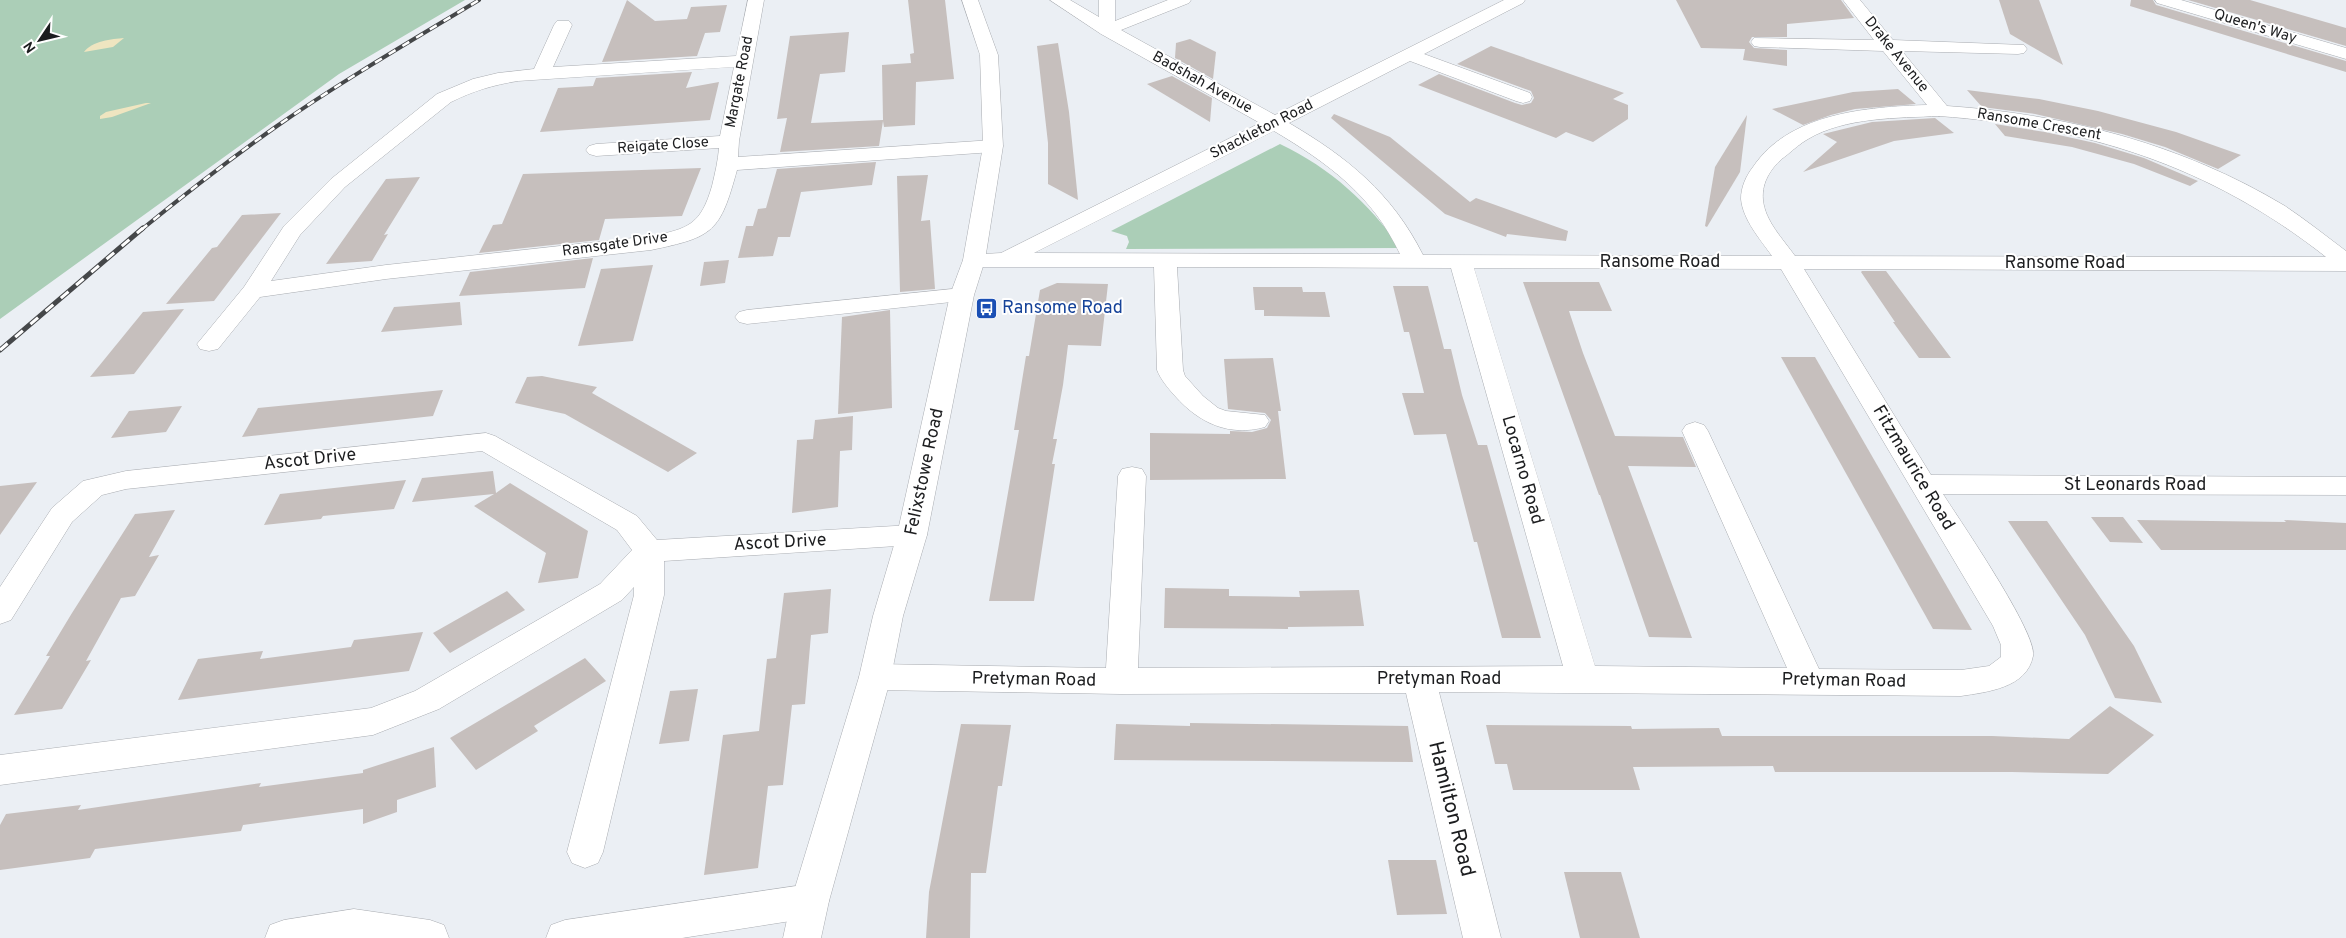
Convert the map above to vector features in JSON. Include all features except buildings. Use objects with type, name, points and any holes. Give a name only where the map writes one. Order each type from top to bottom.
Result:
[{"type":"street","name":"Margate Road","points":[[728,164],[729,141],[756,0]]},
{"type":"street","name":"Felixstowe Road","points":[[802,938],[810,901],[875,677],[888,616],[912,535],[962,295],[974,260],[993,146],[989,55],[970,0]]},
{"type":"street","name":"Badshah Avenue","points":[[1058,0],[1107,30],[1307,141],[1339,164],[1382,204],[1407,241],[1415,262]]},
{"type":"street","points":[[1107,0],[1107,30],[1183,0]]},
{"type":"street","name":"Shackleton Road","points":[[1006,259],[1517,0]]},
{"type":"street","name":"Drake Avenue","points":[[1851,0],[1941,110]]},
{"type":"street","name":"Queen's Way","points":[[2164,0],[2346,54]]},
{"type":"street","points":[[541,74],[563,25]]},
{"type":"street","points":[[1760,42],[2018,49]]},
{"type":"street","points":[[1410,55],[1524,97]]},
{"type":"street","points":[[210,344],[253,291],[292,231],[338,183],[444,98],[461,87],[479,81],[541,74],[744,61]]},
{"type":"street","name":"Ransome Crescent","points":[[1788,262],[1764,228],[1752,201],[1754,184],[1762,166],[1780,148],[1808,130],[1832,122],[1909,111],[1941,110],[2006,116],[2064,127],[2118,140],[2170,158],[2235,186],[2280,213],[2346,263]]},
{"type":"street","name":"Reigate Close","points":[[596,150],[729,141]]},
{"type":"street","points":[[728,164],[993,146]]},
{"type":"street","name":"Ramsgate Drive","points":[[253,291],[386,272],[651,243],[670,239],[688,233],[702,224],[712,214],[728,164]]},
{"type":"street","name":"Ransome Road","points":[[974,260],[1165,262],[2346,263]]},
{"type":"street","points":[[1165,262],[1170,370],[1173,378],[1198,417],[1232,422],[1256,421]]},
{"type":"street","name":"Locarno Road","points":[[1460,262],[1583,679]]},
{"type":"street","name":"Fitzmaurice Road","points":[[1788,262],[2007,623],[2017,646],[2016,660],[2002,676]]},
{"type":"street","points":[[747,316],[962,295]]},
{"type":"street","points":[[1695,431],[1808,680]]},
{"type":"street","name":"Ascot Drive","points":[[0,612],[62,515],[93,488],[126,480],[486,442],[627,523],[649,551],[912,535]]},
{"type":"street","points":[[1121,681],[1132,476]]},
{"type":"street","name":"St Leonards Road","points":[[1923,484],[2346,486]]},
{"type":"street","points":[[0,770],[373,721],[427,700],[611,592],[649,551]]},
{"type":"street","points":[[585,852],[649,595],[649,551]]},
{"type":"street","name":"Pretyman Road","points":[[875,677],[1121,681],[1583,679],[1961,683],[2002,676]]},
{"type":"street","name":"Hamilton Road","points":[[1419,679],[1482,938]]},
{"type":"street","points":[[565,938],[810,901]]},
{"type":"street","points":[[284,938],[354,927],[430,938]]},
{"type":"green space","points":[[0,0],[465,0],[339,74],[0,319]]},
{"type":"green space","points":[[1280,144],[1316,164],[1347,188],[1375,216],[1401,248],[1126,249],[1129,242],[1127,236],[1111,231]]},
{"type":"sand","points":[[124,38],[113,47],[84,52],[97,43]]},
{"type":"sand","points":[[151,103],[112,117],[100,119],[100,116],[106,112]]},
{"type":"railway","points":[[141,230],[277,126],[352,77],[479,0]]},
{"type":"railway","points":[[0,350],[143,228]]},
{"type":"place","name":"Ransome Road","points":[[986,308]]}]
